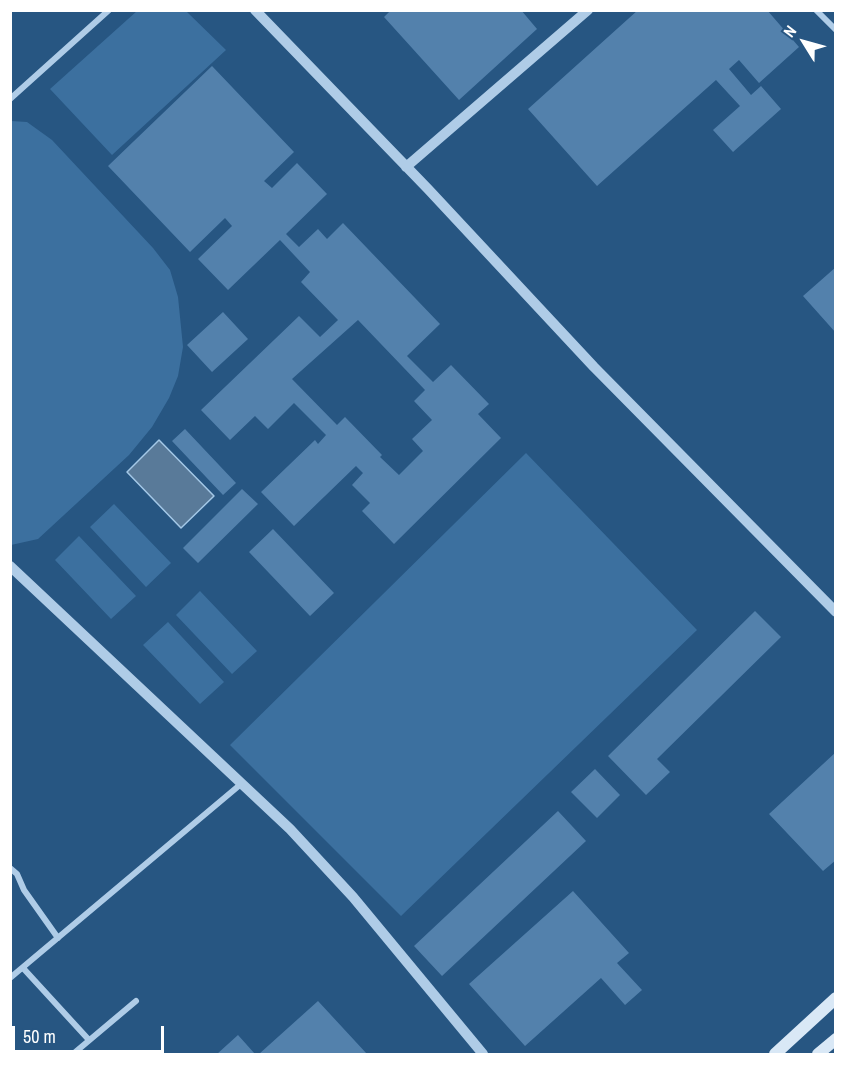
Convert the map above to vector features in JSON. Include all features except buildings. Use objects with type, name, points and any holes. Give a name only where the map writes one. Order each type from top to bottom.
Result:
[{"type":"main road","points":[[775,1054],[836,998]]},
{"type":"main road","points":[[818,1054],[836,1039]]},
{"type":"street","points":[[10,99],[109,10]]},
{"type":"street","points":[[255,10],[599,372],[836,612]]},
{"type":"street","points":[[406,167],[588,10]]},
{"type":"street","points":[[816,10],[836,30]]},
{"type":"street","points":[[10,566],[290,829],[353,897],[483,1054]]},
{"type":"street","points":[[10,978],[241,784]]},
{"type":"street","points":[[10,868],[17,874],[24,890],[58,938]]},
{"type":"street","points":[[23,968],[89,1040]]},
{"type":"street","points":[[73,1054],[136,1001]]},
{"type":"shaded area","points":[[137,11],[186,11],[226,50],[112,155],[50,89]]},
{"type":"shaded area","points":[[11,121],[27,122],[52,140],[153,248],[170,270],[178,297],[183,347],[178,376],[169,398],[152,427],[129,455],[38,539],[11,545]]},
{"type":"shaded area","points":[[159,440],[214,496],[181,528],[127,472]]},
{"type":"shaded area","points":[[526,453],[697,630],[401,916],[230,745]]},
{"type":"shaded area","points":[[114,504],[171,563],[146,587],[90,527]]},
{"type":"shaded area","points":[[79,536],[136,596],[111,619],[55,560]]},
{"type":"shaded area","points":[[200,591],[257,651],[232,674],[176,615]]},
{"type":"shaded area","points":[[168,622],[224,682],[200,704],[143,645]]}]
